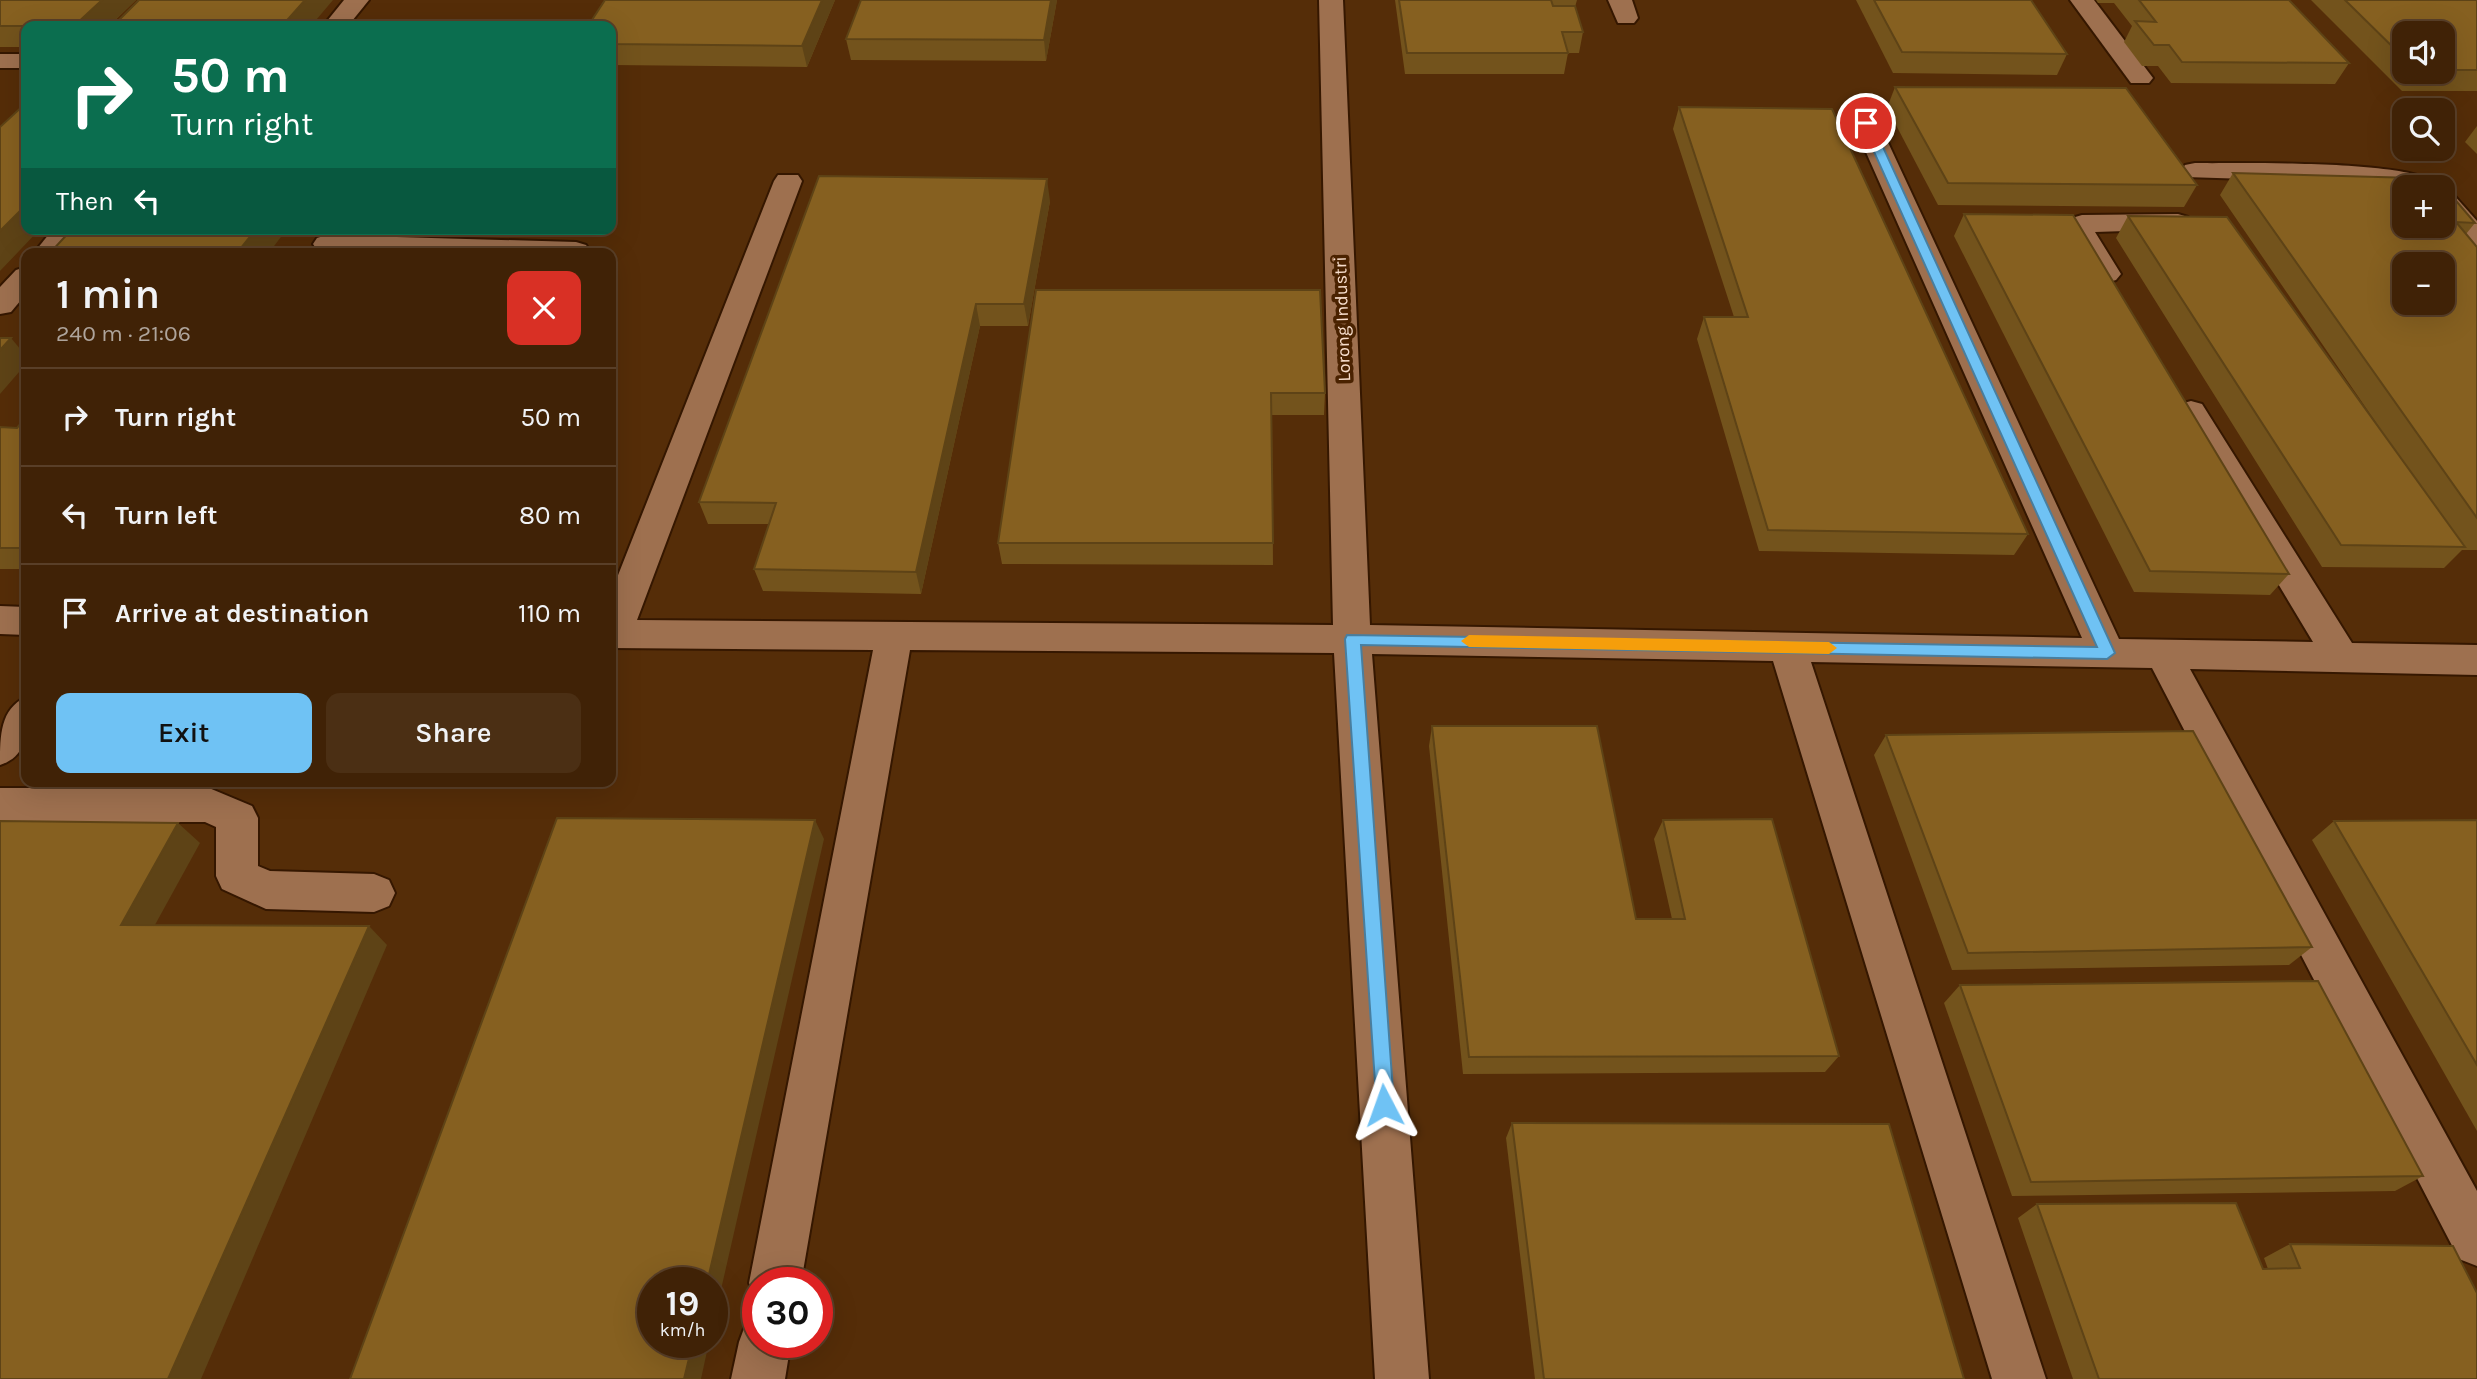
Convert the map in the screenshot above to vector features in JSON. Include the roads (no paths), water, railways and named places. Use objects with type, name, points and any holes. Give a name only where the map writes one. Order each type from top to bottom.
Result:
[{"type":"street","points":[[339,21],[357,0]]},
{"type":"street","name":"Lorong Industri","points":[[1331,0],[1352,639],[1402,1379]]},
{"type":"street","points":[[2082,0],[2140,78]]},
{"type":"street","points":[[0,61],[21,61]]},
{"type":"street","points":[[1866,123],[2107,653]]},
{"type":"street","points":[[2195,171],[2392,177]]},
{"type":"street","points":[[616,624],[788,181]]},
{"type":"street","points":[[2455,213],[2477,238]]},
{"type":"street","points":[[2119,296],[2080,232],[2082,224],[2189,223]]},
{"type":"street","points":[[328,242],[493,248]]},
{"type":"street","points":[[0,305],[21,282]]},
{"type":"street","points":[[0,312],[21,321]]},
{"type":"street","points":[[2177,389],[2342,657]]},
{"type":"street","points":[[0,620],[21,621]]},
{"type":"street","points":[[616,634],[1352,639],[2477,660]]},
{"type":"street","points":[[778,1267],[894,636]]},
{"type":"street","points":[[1787,647],[2020,1379]]},
{"type":"street","points":[[2163,654],[2477,1241]]},
{"type":"street","points":[[0,749],[21,720]]},
{"type":"street","points":[[0,804],[209,805],[237,818],[237,876],[266,890],[374,892]]},
{"type":"street","points":[[758,1379],[762,1358]]}]
